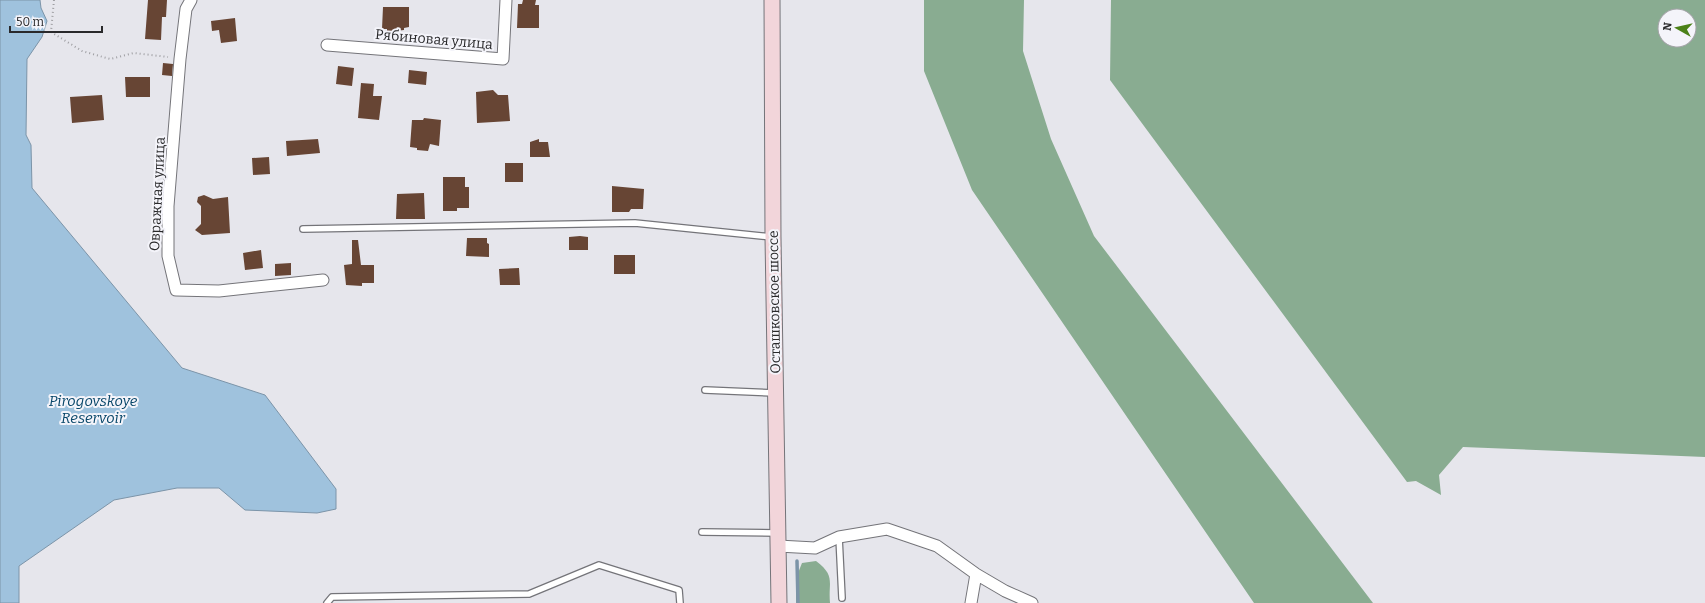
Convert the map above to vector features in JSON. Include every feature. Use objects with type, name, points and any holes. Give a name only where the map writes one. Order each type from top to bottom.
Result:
[{"type":"main road","name":"Осташковское шоссе","points":[[772,0],[773,237],[779,603]]},
{"type":"street","name":"Рябиновая улица","points":[[327,45],[503,59],[506,0]]},
{"type":"street","name":"Овражная улица","points":[[188,3],[180,59],[168,206],[168,256],[176,290],[219,291],[323,280]]},
{"type":"street","points":[[778,540],[815,548],[839,537],[887,529],[937,546],[976,574],[1005,591],[1032,603]]},
{"type":"street","points":[[971,603],[976,574]]},
{"type":"lane","points":[[304,229],[635,223],[773,237]]},
{"type":"lane","points":[[705,390],[776,393]]},
{"type":"lane","points":[[702,532],[778,540]]},
{"type":"lane","points":[[839,537],[842,598]]},
{"type":"lane","points":[[326,603],[332,597],[529,594],[599,565],[679,590],[680,603]]},
{"type":"path","points":[[54,0],[51,32],[82,51],[110,59],[134,52],[180,59]]},
{"type":"green space","points":[[924,0],[1024,0],[1023,51],[1051,139],[1094,236],[1373,603],[1254,603],[972,190],[924,71]]},
{"type":"green space","points":[[1111,0],[1705,0],[1705,457],[1463,447],[1439,475],[1441,495],[1416,481],[1407,482],[1110,80]]},
{"type":"green space","points":[[816,561],[829,575],[830,603],[796,603],[796,578],[802,563]]},
{"type":"water","name":"Pirogovskoye Reservoir","points":[[0,0],[40,0],[41,8],[47,21],[42,37],[27,59],[26,135],[31,145],[32,188],[182,368],[265,395],[336,489],[336,509],[317,513],[245,510],[219,488],[177,488],[114,500],[19,566],[19,603],[0,603]]},
{"type":"building","points":[[148,0],[167,0],[166,17],[162,17],[161,40],[145,39]]},
{"type":"building","points":[[523,0],[536,0],[535,5],[539,5],[539,28],[517,28],[518,4],[522,4]]},
{"type":"building","points":[[383,7],[409,7],[409,27],[404,28],[404,30],[387,32],[387,29],[382,29]]},
{"type":"building","points":[[235,18],[237,41],[221,43],[219,30],[212,31],[211,21]]},
{"type":"building","points":[[163,63],[173,64],[172,76],[162,75]]},
{"type":"building","points":[[338,66],[354,68],[352,86],[336,84]]},
{"type":"building","points":[[409,70],[427,72],[426,85],[408,83]]},
{"type":"building","points":[[125,77],[150,77],[150,97],[126,97]]},
{"type":"building","points":[[361,83],[374,84],[373,96],[382,96],[379,120],[358,118]]},
{"type":"building","points":[[493,90],[498,95],[508,95],[510,121],[477,123],[476,92]]},
{"type":"building","points":[[102,95],[104,120],[72,123],[70,97]]},
{"type":"building","points":[[424,118],[441,120],[439,146],[430,144],[428,151],[417,150],[417,148],[410,147],[412,120],[423,120]]},
{"type":"building","points":[[318,139],[320,153],[287,156],[286,141]]},
{"type":"building","points":[[539,139],[539,142],[548,142],[550,157],[530,157],[530,142]]},
{"type":"building","points":[[269,157],[270,174],[253,175],[252,158]]},
{"type":"building","points":[[505,163],[523,163],[523,182],[505,182]]},
{"type":"building","points":[[443,177],[465,177],[465,187],[469,187],[469,208],[457,208],[457,211],[443,211]]},
{"type":"building","points":[[612,186],[644,189],[643,209],[631,209],[629,212],[612,212]]},
{"type":"building","points":[[424,193],[425,219],[396,219],[397,194]]},
{"type":"building","points":[[204,195],[213,199],[228,197],[230,233],[202,235],[195,230],[201,224],[201,206],[197,202],[198,197]]},
{"type":"building","points":[[569,237],[588,237],[588,250],[569,250]]},
{"type":"building","points":[[467,238],[487,238],[487,243],[489,244],[489,257],[466,256]]},
{"type":"building","points":[[352,240],[358,240],[361,265],[374,265],[374,283],[362,283],[362,286],[346,285],[344,265],[352,264]]},
{"type":"building","points":[[261,250],[263,268],[245,270],[243,253]]},
{"type":"building","points":[[614,255],[635,255],[635,274],[614,274]]},
{"type":"building","points":[[291,263],[291,275],[275,276],[275,264]]},
{"type":"building","points":[[519,268],[520,285],[500,285],[499,269]]},
{"type":"waterway","points":[[797,561],[798,603]]}]
